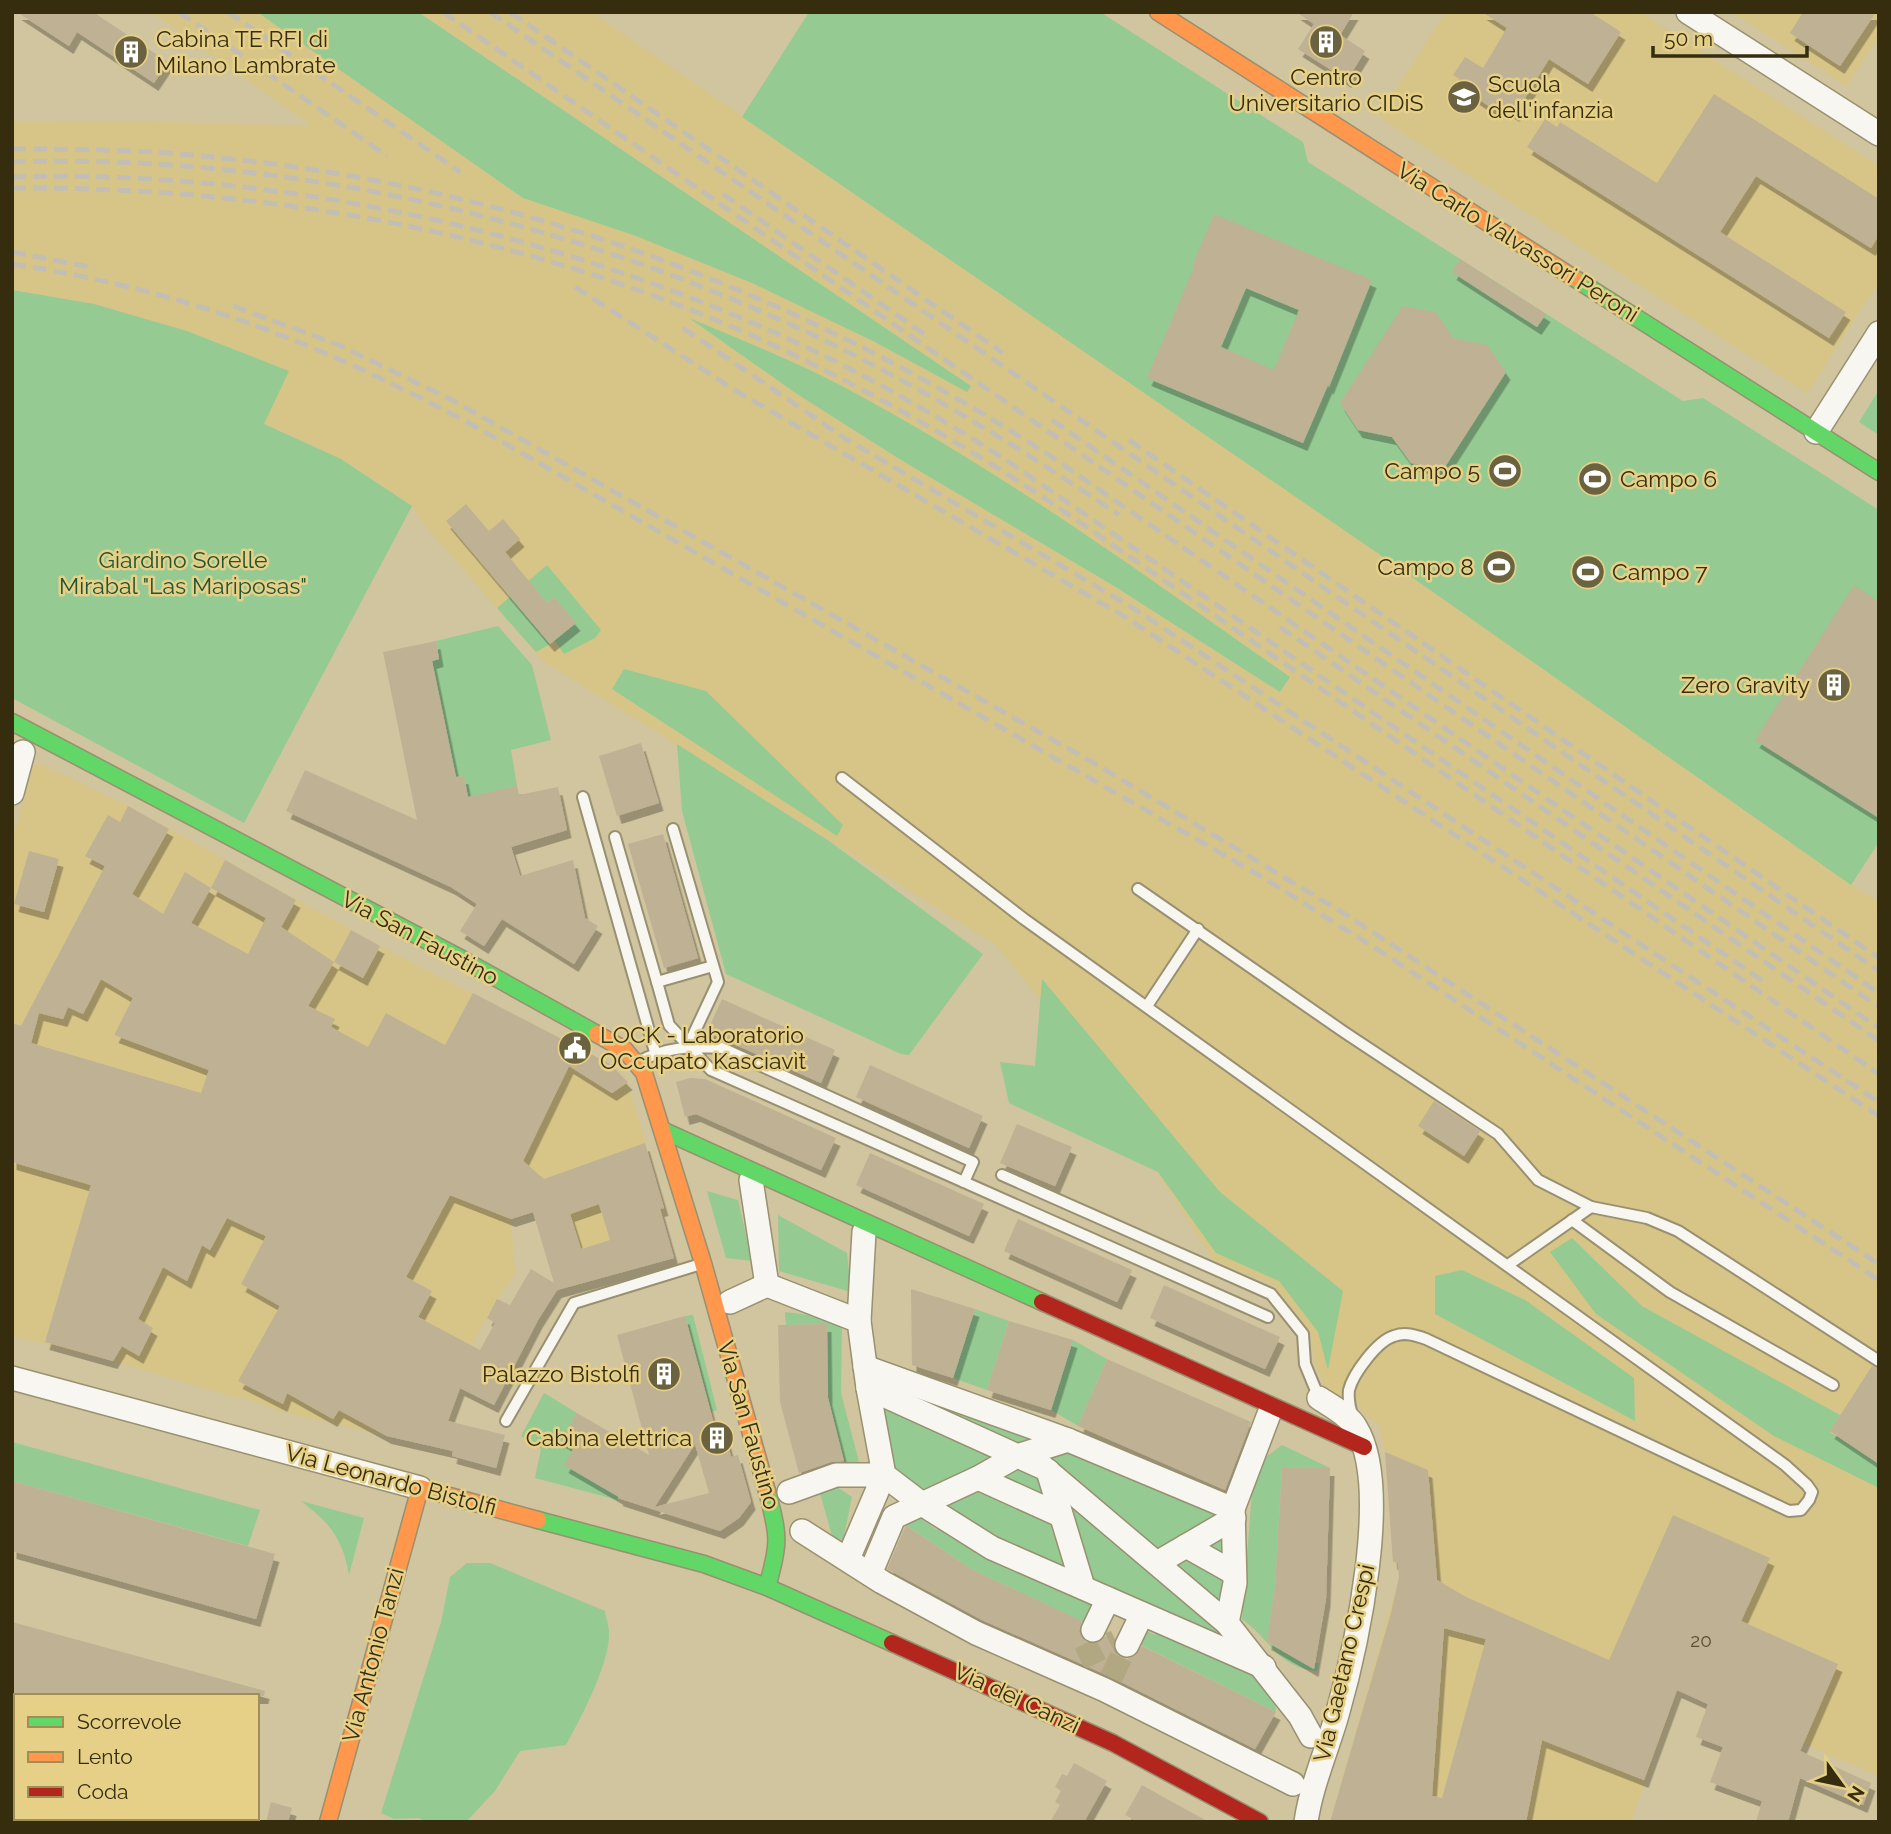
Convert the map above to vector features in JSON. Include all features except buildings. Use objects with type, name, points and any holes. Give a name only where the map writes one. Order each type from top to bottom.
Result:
[{"type":"street","name":"Via Carlo Valvassori Peroni","points":[[1157,12],[1879,472]]},
{"type":"street","points":[[1688,12],[1879,134]]},
{"type":"street","points":[[1816,432],[1879,333]]},
{"type":"street","name":"Via San Faustino","points":[[12,722],[462,959],[625,1050],[637,1062],[644,1073],[703,1263],[777,1527],[778,1550],[767,1587]]},
{"type":"street","points":[[12,793],[23,752]]},
{"type":"street","points":[[662,1130],[1360,1437]]},
{"type":"street","points":[[751,1180],[767,1285]]},
{"type":"street","points":[[848,1559],[884,1475],[866,1378],[859,1321],[864,1232]]},
{"type":"street","points":[[730,1302],[767,1285],[859,1321]]},
{"type":"street","name":"Via Leonardo Bistolfi","points":[[12,1378],[704,1564],[767,1587]]},
{"type":"street","points":[[866,1378],[1069,1440],[1234,1513]]},
{"type":"street","points":[[866,1378],[1048,1471],[1227,1623],[1264,1667],[1300,1716],[1311,1736]]},
{"type":"street","points":[[1319,1398],[1360,1437]]},
{"type":"street","points":[[1227,1623],[1235,1583],[1234,1513],[1269,1414]]},
{"type":"street","name":"Via Gaetano Crespi","points":[[1306,1822],[1338,1712],[1368,1576],[1371,1472],[1360,1437]]},
{"type":"street","points":[[870,1574],[894,1517],[978,1478],[1017,1456],[1069,1440]]},
{"type":"street","points":[[1048,1471],[1083,1587]]},
{"type":"street","points":[[789,1492],[836,1475],[884,1475],[922,1504],[992,1548],[1108,1599],[1129,1633],[1264,1667]]},
{"type":"street","points":[[978,1478],[1060,1515]]},
{"type":"street","name":"Via Antonio Tanzi","points":[[328,1822],[420,1488]]},
{"type":"street","points":[[1157,1563],[1234,1513]]},
{"type":"street","points":[[802,1531],[870,1574],[976,1633],[1108,1684],[1293,1784]]},
{"type":"street","points":[[1186,1546],[1234,1573]]},
{"type":"street","name":"Via dei Canzi","points":[[767,1587],[1113,1742],[1260,1822]]},
{"type":"street","points":[[1093,1630],[1108,1599]]},
{"type":"lane","points":[[842,778],[1024,919],[1785,1465],[1812,1492],[1801,1510],[1789,1511],[1426,1339],[1408,1333],[1393,1336],[1378,1345],[1349,1389],[1349,1405],[1360,1437]]},
{"type":"lane","points":[[583,797],[655,1052]]},
{"type":"lane","points":[[673,829],[718,982],[688,1046]]},
{"type":"lane","points":[[615,837],[669,1025],[711,1070],[1268,1317]]},
{"type":"lane","points":[[1138,889],[1343,1032],[1499,1134],[1538,1180],[1591,1207],[1647,1217],[1678,1231],[1879,1362]]},
{"type":"lane","points":[[1147,1006],[1198,929]]},
{"type":"lane","points":[[657,982],[713,966]]},
{"type":"lane","points":[[637,1062],[655,1052],[688,1046],[722,1048],[973,1162],[964,1182]]},
{"type":"lane","points":[[1002,1175],[1271,1294],[1303,1334],[1305,1364],[1319,1398]]},
{"type":"lane","points":[[1508,1265],[1591,1207]]},
{"type":"lane","points":[[1572,1220],[1670,1292],[1833,1385]]},
{"type":"lane","points":[[506,1421],[574,1303],[703,1263]]},
{"type":"shaded area","points":[[151,12],[257,12],[523,198],[636,236],[752,283],[875,342],[967,391],[970,385],[418,12],[591,12],[1376,552],[1851,885],[1879,901],[1879,1776],[1677,1690],[1631,1822],[1330,1822],[1399,1577],[1398,1563],[1393,1562],[1385,1452],[1380,1425],[1363,1414],[1358,1401],[1344,1408],[1329,1393],[1314,1363],[1311,1333],[1274,1285],[1214,1261],[1070,1036],[996,945],[543,661],[421,521],[412,506],[341,459],[264,423],[288,371],[187,331],[94,304],[12,290],[12,122],[134,121],[312,126]],"holes":[[[692,320],[778,355],[896,416],[974,463],[1092,540],[1290,677],[1280,692],[1114,586],[901,460],[797,394]]]},
{"type":"shaded area","points":[[1446,12],[1640,12],[1879,166],[1879,282],[1807,393],[1378,117]]},
{"type":"shaded area","points":[[1731,12],[1879,12],[1879,36],[1847,86]]},
{"type":"shaded area","points":[[38,763],[128,806],[380,946],[610,1064],[623,1074],[664,1208],[664,1225],[566,1253],[551,1206],[511,1219],[515,1274],[497,1299],[445,1394],[456,1399],[440,1448],[280,1411],[113,1361],[12,1336],[12,842],[32,770]]},
{"type":"green space","points":[[257,12],[418,12],[971,386],[967,392],[875,342],[752,283],[636,236],[523,198]]},
{"type":"green space","points":[[809,12],[1100,12],[1303,142],[1308,162],[1683,401],[1703,398],[1879,510],[1879,842],[1851,885],[1376,552],[742,117]]},
{"type":"green space","name":"Giardino Sorelle Mirabal \"Las Mariposas\"","points":[[12,290],[94,304],[187,331],[289,371],[264,424],[341,459],[412,506],[244,823],[12,698]]},
{"type":"green space","points":[[689,318],[840,385],[956,451],[1070,524],[1290,677],[1280,692],[1114,586],[901,460],[797,394]]},
{"type":"green space","points":[[1879,390],[1879,435],[1859,422]]},
{"type":"green space","points":[[547,565],[601,630],[595,638],[564,654],[554,640],[554,597],[547,603],[542,597],[550,644],[536,652],[497,608]]},
{"type":"green space","points":[[498,626],[532,665],[551,740],[511,750],[517,786],[468,798],[464,776],[456,777],[432,661],[439,659],[436,641]]},
{"type":"green space","points":[[624,669],[706,691],[843,825],[837,836],[612,689]]},
{"type":"green space","points":[[677,744],[829,841],[983,954],[909,1055],[901,1054],[726,974],[682,811]]},
{"type":"green space","points":[[1042,979],[1220,1192],[1343,1291],[1328,1370],[1318,1332],[1279,1281],[1216,1253],[1158,1172],[1009,1103],[1000,1062],[1035,1066]]},
{"type":"green space","points":[[707,1191],[738,1200],[752,1261],[726,1258]]},
{"type":"green space","points":[[778,1215],[847,1253],[851,1292],[779,1271]]},
{"type":"green space","points":[[1572,1238],[1642,1306],[1840,1415],[1830,1432],[1879,1464],[1879,1488],[1774,1436],[1596,1314],[1550,1252]]},
{"type":"green space","points":[[1462,1270],[1525,1300],[1634,1378],[1635,1421],[1435,1314],[1435,1276]]},
{"type":"green space","points":[[975,1309],[1009,1321],[987,1390],[953,1378]]},
{"type":"green space","points":[[785,1312],[842,1319],[841,1393],[859,1462],[845,1466],[828,1398],[827,1324],[786,1325]]},
{"type":"green space","points":[[693,1315],[717,1410],[711,1412],[685,1316]]},
{"type":"green space","points":[[1073,1340],[1107,1359],[1078,1426],[1051,1410]]},
{"type":"green space","points":[[865,1367],[1233,1509],[1227,1623],[1220,1649],[1083,1587],[884,1475]]},
{"type":"green space","points":[[544,1393],[577,1413],[560,1442],[573,1450],[565,1465],[618,1496],[618,1500],[535,1478],[541,1449],[521,1436]]},
{"type":"green space","points":[[12,1442],[260,1510],[248,1546],[12,1481]]},
{"type":"green space","points":[[1282,1445],[1330,1468],[1282,1469],[1275,1588],[1267,1642],[1313,1669],[1315,1663],[1319,1663],[1317,1671],[1293,1665],[1284,1659],[1242,1619],[1254,1466]]},
{"type":"green space","points":[[834,1485],[852,1497],[843,1541],[832,1536],[820,1493]]},
{"type":"green space","points":[[301,1501],[364,1518],[349,1575],[343,1551],[334,1533]]},
{"type":"green space","points":[[919,1517],[937,1530],[942,1523],[1096,1599],[1090,1625],[971,1569],[897,1519]]},
{"type":"green space","points":[[467,1563],[490,1563],[605,1611],[609,1633],[605,1659],[594,1690],[566,1745],[520,1751],[495,1791],[466,1822],[394,1819],[381,1813],[441,1622],[450,1577]]},
{"type":"green space","points":[[1142,1629],[1155,1635],[1159,1630],[1208,1650],[1265,1683],[1274,1697],[1276,1712],[1137,1643]]},
{"type":"tunnel","points":[[1080,1659],[1116,1641]]},
{"type":"tunnel","points":[[1111,1678],[1127,1645]]},
{"type":"railway","points":[[179,12],[387,156]]},
{"type":"railway","points":[[228,12],[460,172]]},
{"type":"railway","points":[[443,12],[1879,1007]]},
{"type":"railway","points":[[490,12],[1879,971]]},
{"type":"railway","points":[[510,12],[1003,353]]},
{"type":"railway","points":[[12,149],[117,150],[222,158],[333,173],[442,195],[549,223],[654,257],[756,298],[856,344],[954,397],[1049,455],[1879,1028]]},
{"type":"railway","points":[[12,162],[111,162],[212,169],[313,181],[413,200],[513,224],[610,254],[705,288],[796,327],[880,368],[1001,438],[1119,515]]},
{"type":"railway","points":[[12,177],[109,177],[207,183],[306,195],[404,213],[500,236],[595,264],[688,297],[778,334],[896,394],[1009,462],[1766,983]]},
{"type":"railway","points":[[12,188],[208,196],[306,208],[402,225],[498,247],[592,275],[685,308],[775,346],[915,419],[1049,501],[1879,1074]]},
{"type":"railway","points":[[723,194],[930,338]]},
{"type":"railway","points":[[12,252],[95,268]]},
{"type":"railway","points":[[12,264],[136,289],[252,324],[363,370],[476,427],[1259,875],[1386,955],[1879,1280]]},
{"type":"railway","points":[[575,287],[738,392],[1127,618],[1879,1116]]},
{"type":"railway","points":[[233,306],[339,345],[454,401],[1092,762],[1345,914],[1879,1264]]},
{"type":"railway","points":[[683,328],[846,439],[1133,608],[1879,1102]]},
{"type":"railway","points":[[1052,420],[1879,993]]},
{"type":"railway","points":[[1129,440],[1879,958]]},
{"type":"railway","points":[[1280,627],[1879,1041]]},
{"type":"traffic: fast","points":[[1574,278],[1879,472]]},
{"type":"traffic: fast","points":[[12,722],[462,959],[597,1034]]},
{"type":"traffic: fast","points":[[662,1130],[1042,1302]]},
{"type":"traffic: fast","points":[[767,1491],[774,1519],[776,1549],[767,1587]]},
{"type":"traffic: fast","points":[[538,1520],[704,1564],[767,1587],[892,1643]]},
{"type":"traffic: slow","points":[[1158,12],[1574,278]]},
{"type":"traffic: slow","points":[[597,1034],[625,1050],[644,1073],[703,1263],[767,1491]]},
{"type":"traffic: slow","points":[[328,1822],[420,1488],[538,1520]]},
{"type":"traffic: jam","points":[[1042,1302],[1364,1447]]},
{"type":"traffic: jam","points":[[892,1643],[1113,1743],[1260,1822]]},
{"type":"place","name":"Centro Universitario CIDiS","points":[[1326,42]]},
{"type":"place","name":"Cabina TE RFI di Milano Lambrate","points":[[131,52]]},
{"type":"place","name":"Scuola dell'infanzia","points":[[1464,97]]},
{"type":"place","name":"Campo 5","points":[[1505,471]]},
{"type":"place","name":"Campo 6","points":[[1595,479]]},
{"type":"place","name":"Campo 8","points":[[1499,567]]},
{"type":"place","name":"Campo 7","points":[[1588,572]]},
{"type":"place","name":"Zero Gravity","points":[[1834,685]]},
{"type":"place","name":"LOCK - Laboratorio OCcupato Kasciavìt","points":[[575,1048]]},
{"type":"place","name":"Palazzo Bistolfi","points":[[664,1374]]},
{"type":"place","name":"Cabina elettrica","points":[[717,1438]]}]
